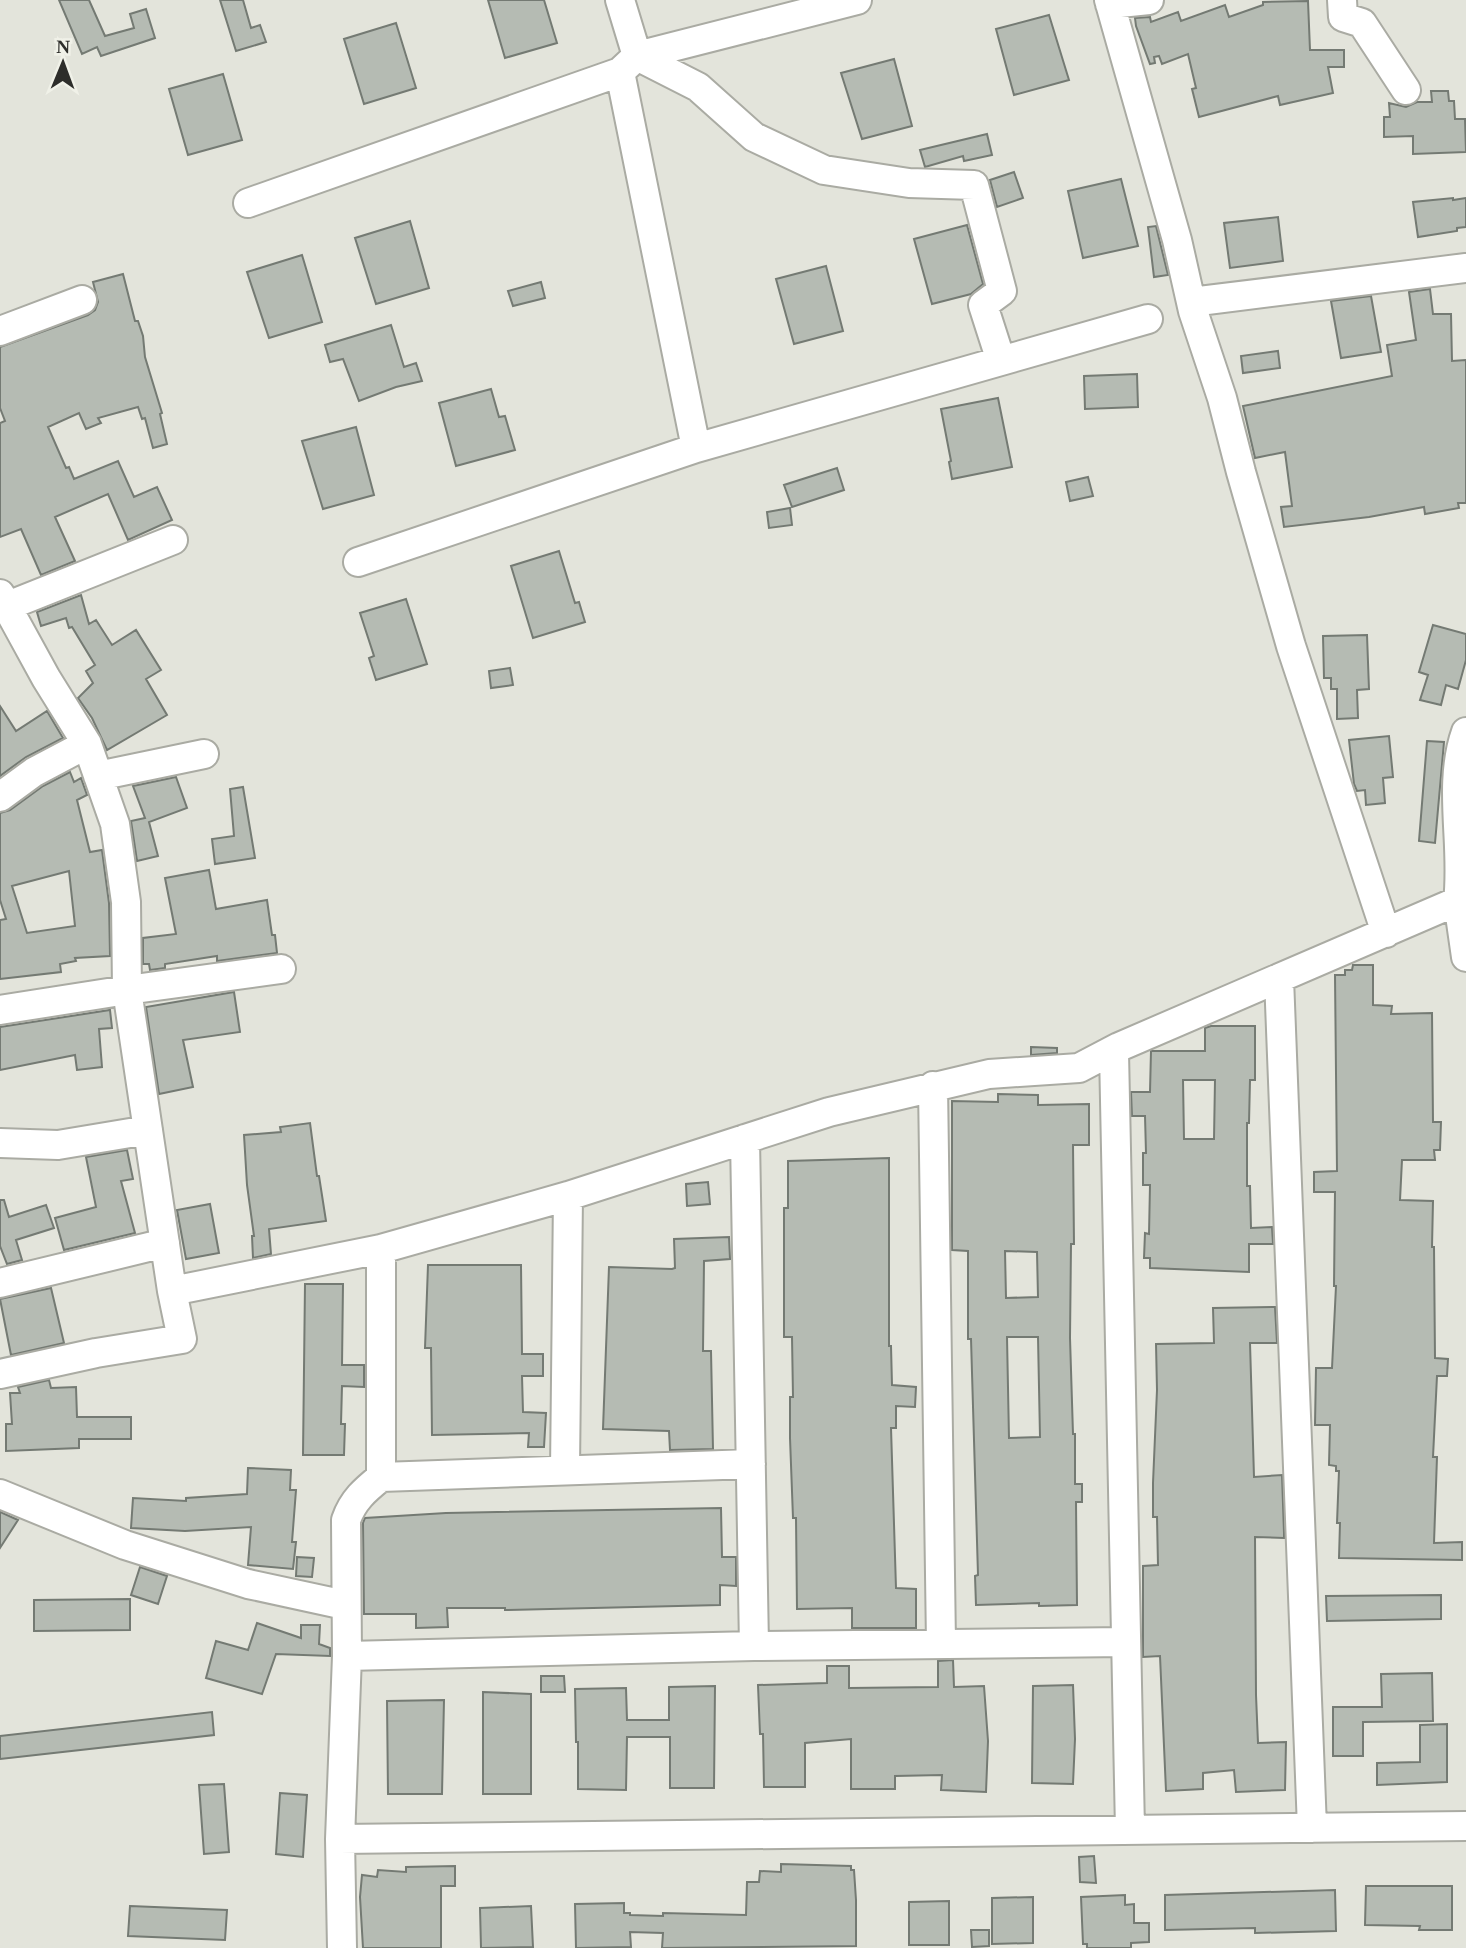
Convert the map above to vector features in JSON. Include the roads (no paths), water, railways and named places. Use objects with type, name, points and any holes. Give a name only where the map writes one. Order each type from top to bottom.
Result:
[{"type":"street","points":[[620,0],[695,448]]},
{"type":"street","points":[[248,202],[629,64],[857,0]]},
{"type":"street","points":[[1149,0],[1110,2],[1177,240],[1191,302],[1222,398],[1291,646],[1386,933]]},
{"type":"street","points":[[1342,0],[1343,17],[1362,23],[1406,90]]},
{"type":"street","points":[[629,64],[698,87],[754,137],[824,170],[909,183],[974,185],[1002,291],[983,305],[1000,361]]},
{"type":"street","points":[[1191,302],[1466,268]]},
{"type":"street","points":[[0,331],[82,300]]},
{"type":"street","points":[[358,562],[695,448],[1148,319]]},
{"type":"street","points":[[0,1374],[96,1353],[182,1339],[172,1290],[127,990],[125,902],[115,824],[87,744],[3,601],[173,540]]},
{"type":"street","points":[[1466,732],[1462,742],[1458,783],[1461,875],[1458,901],[1466,957]]},
{"type":"street","points":[[0,797],[34,772],[87,744]]},
{"type":"street","points":[[98,776],[204,754]]},
{"type":"street","points":[[172,1290],[381,1249],[568,1196],[829,1112],[933,1086],[989,1074],[1079,1068],[1114,1052],[1119,1047],[1458,901]]},
{"type":"street","points":[[0,1010],[281,970]]},
{"type":"street","points":[[1279,978],[1312,1828]]},
{"type":"street","points":[[1114,1052],[1130,1830]]},
{"type":"street","points":[[933,1086],[942,1644]]},
{"type":"street","points":[[0,1143],[58,1145],[148,1130]]},
{"type":"street","points":[[745,1139],[754,1646]]},
{"type":"street","points":[[565,1470],[568,1196]]},
{"type":"street","points":[[0,1283],[165,1243]]},
{"type":"street","points":[[381,1249],[381,1477]]},
{"type":"street","points":[[342,1948],[340,1839],[347,1656],[346,1520],[351,1505],[381,1477],[751,1464]]},
{"type":"street","points":[[0,1494],[125,1545],[248,1584],[345,1605]]},
{"type":"street","points":[[347,1656],[754,1646],[1125,1642]]},
{"type":"street","points":[[340,1839],[1466,1826]]}]
